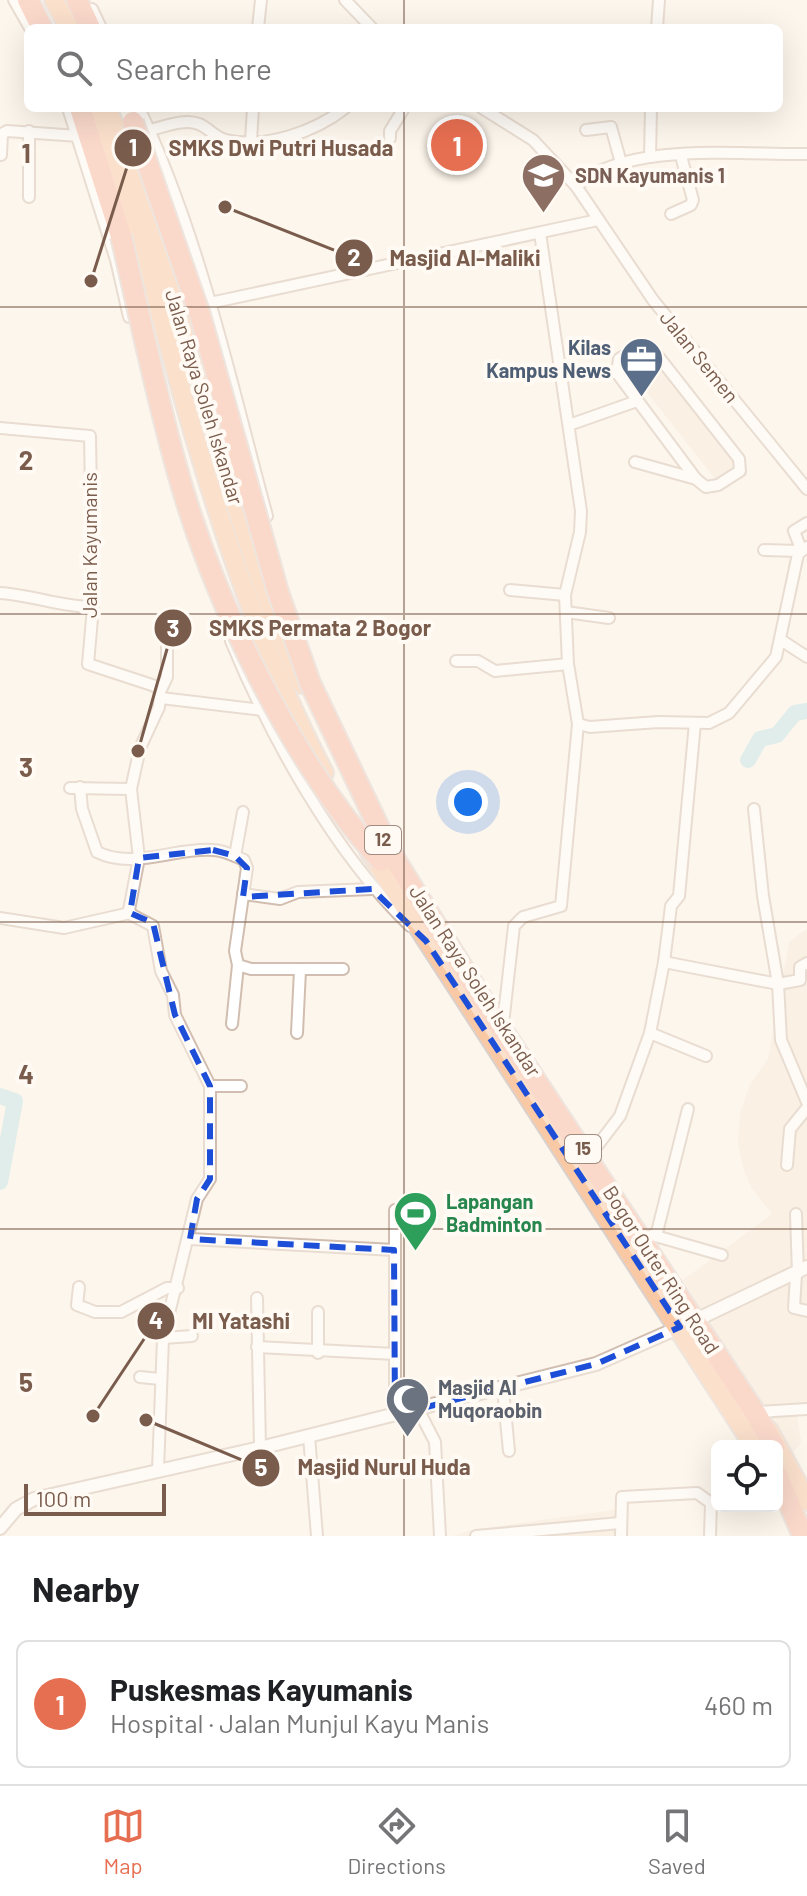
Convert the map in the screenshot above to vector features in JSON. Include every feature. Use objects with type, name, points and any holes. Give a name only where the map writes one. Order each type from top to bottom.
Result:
[{"type":"highway","points":[[28,0],[40,24]]},
{"type":"highway","points":[[37,0],[50,24]]},
{"type":"highway","points":[[54,0],[67,24]]},
{"type":"highway","points":[[77,0],[88,24]]},
{"type":"highway","points":[[81,112],[121,236],[176,468],[213,573],[264,686],[326,790],[351,827],[386,857]]},
{"type":"highway","name":"Jalan Raya Soleh Iskandar","points":[[92,112],[169,310],[234,566],[286,700],[337,778],[426,941],[680,1327],[750,1440]]},
{"type":"highway","name":"Jalan Raya Soleh Iskandar","points":[[108,112],[169,310],[274,622],[337,778],[372,823],[503,1024],[649,1234],[758,1412],[807,1503]]},
{"type":"highway","points":[[137,117],[200,315],[278,592],[310,683],[386,857]]},
{"type":"highway","name":"Bogor Outer Ring Road","points":[[386,857],[757,1440]]},
{"type":"highway","name":"Bogor Outer Ring Road","points":[[386,857],[771,1440]]},
{"type":"highway","name":"Bogor Outer Ring Road","points":[[783,1460],[807,1503]]},
{"type":"highway","points":[[783,1490],[802,1536]]},
{"type":"highway","points":[[783,1500],[802,1536]]},
{"type":"street","points":[[14,0],[28,24]]},
{"type":"street","points":[[87,0],[99,24]]},
{"type":"street","points":[[258,24],[261,0]]},
{"type":"street","points":[[345,0],[368,24]]},
{"type":"street","points":[[657,24],[659,0]]},
{"type":"street","points":[[70,112],[116,260],[181,516],[259,711],[372,889],[426,941]]},
{"type":"street","points":[[251,141],[253,112]]},
{"type":"street","points":[[241,519],[267,516],[210,303],[137,117],[187,122],[201,125],[221,139],[251,141],[304,131],[338,112]]},
{"type":"street","points":[[390,138],[390,131],[402,112]]},
{"type":"street","name":"Jalan Semen","points":[[488,112],[533,140],[576,186],[653,300],[807,489]]},
{"type":"street","points":[[650,157],[651,112]]},
{"type":"street","points":[[586,130],[603,126],[614,129],[621,163]]},
{"type":"street","points":[[1,155],[2,134],[7,131],[79,136]]},
{"type":"street","points":[[29,131],[29,197]]},
{"type":"street","points":[[576,186],[621,163],[650,157],[807,154]]},
{"type":"street","points":[[671,214],[691,205],[693,200],[681,156]]},
{"type":"street","points":[[169,310],[598,220]]},
{"type":"street","points":[[503,1024],[514,926],[523,917],[561,906],[578,724],[568,664],[565,595],[581,521],[540,233]]},
{"type":"street","points":[[643,344],[651,347],[741,462],[740,471],[718,485],[706,487],[696,479],[637,401],[617,373],[616,365],[619,359],[643,344]]},
{"type":"street","points":[[569,425],[637,401]]},
{"type":"street","name":"Jalan Kayumanis","points":[[0,428],[90,436],[93,607],[88,664],[95,669],[155,686],[161,695]]},
{"type":"street","points":[[635,462],[696,479]]},
{"type":"street","points":[[578,724],[590,727],[715,722],[737,706],[772,664],[781,640],[803,549],[794,531],[807,523]]},
{"type":"street","points":[[764,550],[803,549]]},
{"type":"street","points":[[510,590],[565,595]]},
{"type":"street","points":[[0,593],[27,595],[63,606],[93,607]]},
{"type":"street","points":[[566,612],[609,618]]},
{"type":"street","points":[[130,913],[139,858],[131,789],[142,742],[167,677],[167,637]]},
{"type":"street","points":[[781,640],[807,661]]},
{"type":"street","points":[[456,661],[478,661],[495,671],[568,664]]},
{"type":"street","points":[[161,695],[259,711],[286,700]]},
{"type":"street","points":[[591,1154],[616,1125],[650,1033],[664,962],[669,912],[679,896],[695,723]]},
{"type":"street","points":[[131,789],[75,788],[97,852],[106,856],[139,858],[213,850],[235,856],[247,868],[235,951],[238,965],[232,1024]]},
{"type":"street","points":[[754,809],[784,1052],[807,1102]]},
{"type":"street","points":[[235,856],[243,812]]},
{"type":"street","points":[[243,894],[280,899],[298,892],[372,889]]},
{"type":"street","points":[[0,918],[64,928],[130,913],[153,926],[161,971],[172,991],[175,1015],[210,1086],[210,1182],[197,1199],[190,1239],[163,1338],[158,1470]]},
{"type":"street","points":[[664,962],[778,984],[800,980],[800,967],[807,963]]},
{"type":"street","points":[[238,965],[300,970],[343,969]]},
{"type":"street","points":[[297,1033],[300,970]]},
{"type":"street","points":[[650,1033],[706,1056]]},
{"type":"street","points":[[210,1086],[241,1086]]},
{"type":"street","points":[[787,1165],[790,1129],[807,1108]]},
{"type":"street","points":[[688,1109],[649,1234],[722,1255]]},
{"type":"street","points":[[395,1210],[395,1415]]},
{"type":"street","points":[[796,1214],[800,1271],[794,1308],[807,1311]]},
{"type":"street","points":[[190,1239],[394,1250]]},
{"type":"street","points":[[700,1318],[800,1271]]},
{"type":"street","points":[[79,1287],[77,1305],[105,1313],[121,1312],[167,1288],[178,1288]]},
{"type":"street","points":[[257,1298],[260,1448]]},
{"type":"street","points":[[318,1312],[318,1353]]},
{"type":"street","points":[[0,1528],[16,1509],[34,1499],[503,1389],[596,1364],[680,1327]]},
{"type":"street","points":[[163,1338],[192,1336]]},
{"type":"street","points":[[257,1347],[318,1353],[395,1354]]},
{"type":"street","points":[[140,1377],[160,1379]]},
{"type":"street","points":[[503,1389],[509,1451]]},
{"type":"street","points":[[418,1409],[435,1442],[440,1536]]},
{"type":"street","points":[[758,1412],[807,1409]]},
{"type":"street","points":[[309,1436],[317,1536]]},
{"type":"street","points":[[621,1536],[622,1497],[697,1493],[711,1498]]},
{"type":"street","points":[[710,1536],[712,1512]]},
{"type":"street","points":[[476,1536],[620,1523]]},
{"type":"highlighted area","points":[[213,850],[235,856],[247,868],[243,897],[372,889],[426,941],[680,1327],[596,1364],[395,1415],[394,1250],[190,1239],[197,1199],[210,1179],[210,1086],[175,1015],[153,923],[130,913],[139,858]]},
{"type":"shaded area","points":[[646,350],[737,467],[716,480],[627,367]]},
{"type":"shaded area","points":[[807,929],[807,1411],[797,1412],[801,1443],[789,1456],[783,1440],[779,1440],[683,1280],[772,1214],[751,1187],[738,1144],[740,1114],[750,1084],[768,1059],[789,942]]},
{"type":"shaded area","points":[[621,1509],[624,1536],[453,1536],[471,1530]]},
{"type":"waterway","points":[[748,760],[760,739],[777,735],[795,713],[807,711]]},
{"type":"waterway","points":[[0,1096],[15,1101],[0,1182]]},
{"type":"place","name":"Puskesmas Kayumanis","points":[[457,145]]},
{"type":"place","name":"Masjid Al-Maliki","points":[[225,207]]},
{"type":"place","name":"SDN Kayumanis 1","points":[[544,215]]},
{"type":"place","name":"SMKS Dwi Putri Husada","points":[[91,281]]},
{"type":"place","name":"Kilas Kampus News","points":[[642,399]]},
{"type":"place","name":"SMKS Permata 2 Bogor","points":[[138,751]]},
{"type":"place","name":"Lapangan Badminton","points":[[415,1252]]},
{"type":"place","name":"MI Yatashi","points":[[93,1416]]},
{"type":"place","name":"Masjid Nurul Huda","points":[[146,1420]]},
{"type":"place","name":"Masjid Al Muqoraobin","points":[[407,1439]]}]
